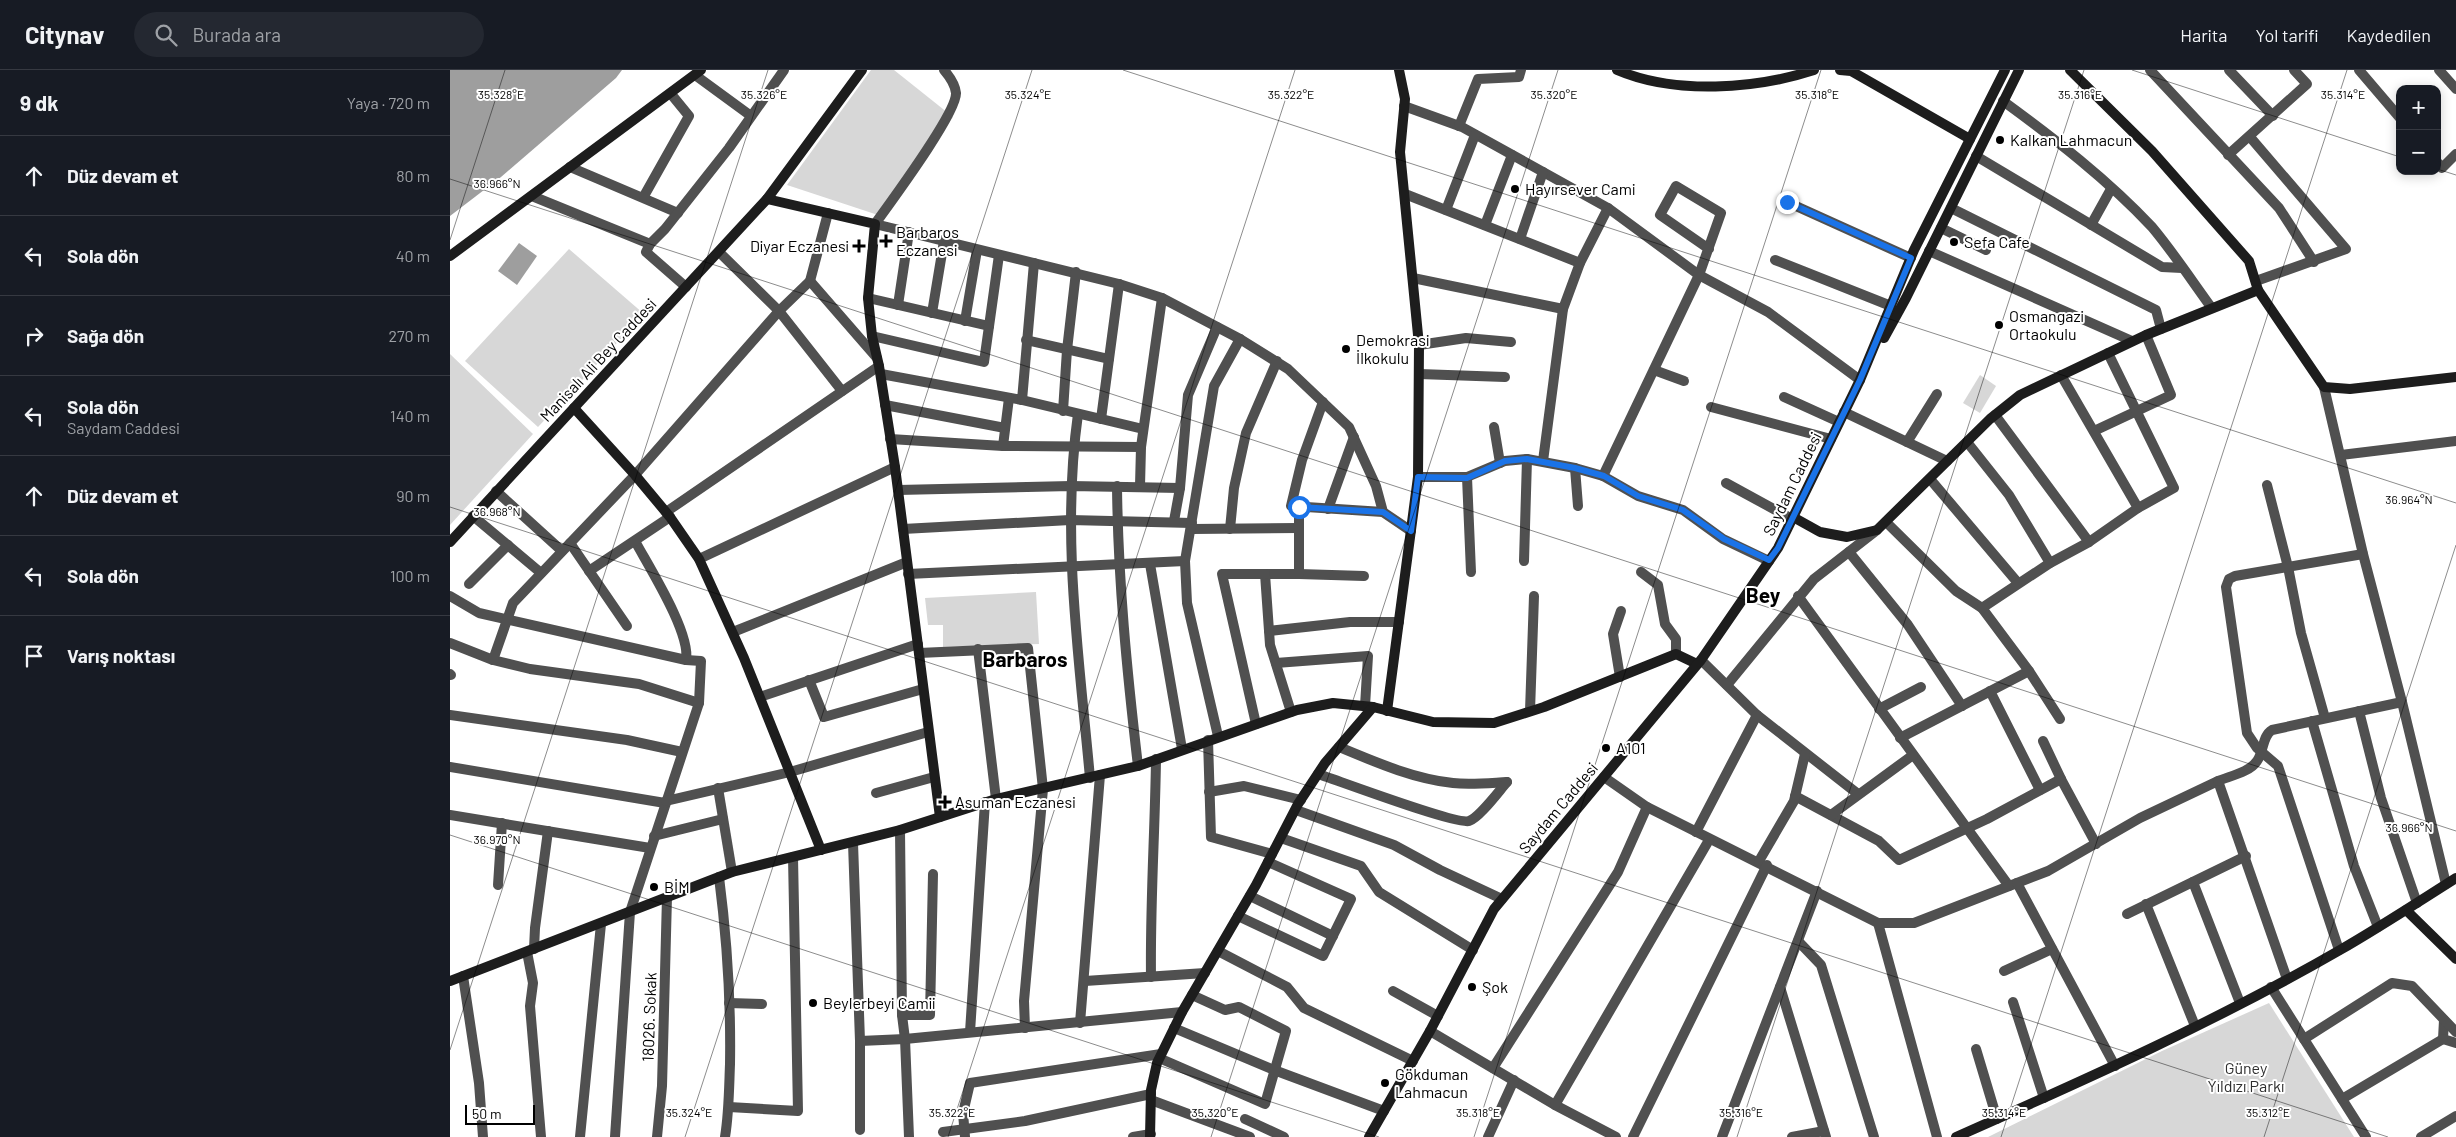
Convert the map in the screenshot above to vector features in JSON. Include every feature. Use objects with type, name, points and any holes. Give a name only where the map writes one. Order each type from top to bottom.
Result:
[{"type":"main road","points":[[1388,711],[1418,477],[1419,345],[1400,152],[1404,106],[1399,70]]},
{"type":"main road","points":[[1617,70],[1641,74],[1659,84],[1686,86],[1783,80],[1796,73],[1814,70]]},
{"type":"main road","points":[[1840,70],[1851,71],[1970,140]]},
{"type":"main road","points":[[1860,380],[1911,258],[2005,70]]},
{"type":"main road","points":[[1860,380],[1906,298],[2019,70]]},
{"type":"main road","points":[[2070,70],[2159,158],[2249,261],[2257,286],[2324,387],[2350,389],[2456,377]]},
{"type":"main road","points":[[450,256],[698,72]]},
{"type":"main road","name":"Manisalı Ali Bey Caddesi","points":[[450,542],[767,199],[858,72]]},
{"type":"main road","points":[[767,199],[875,224],[868,298],[872,336],[896,467],[940,817]]},
{"type":"main road","points":[[1793,518],[1820,532],[1847,537],[1877,530],[1995,415],[2020,395],[2257,286]]},
{"type":"main road","name":"Saydam Caddesi","points":[[1369,1137],[1430,1031],[1494,909],[1699,662],[1769,560],[1793,518],[1860,380]]},
{"type":"main road","points":[[574,408],[635,475],[668,515],[699,559],[760,697],[821,850]]},
{"type":"main road","points":[[450,981],[732,872],[900,830],[985,802],[1138,766],[1218,736],[1291,712],[1333,703],[1369,707],[1433,722],[1494,723],[1620,677],[1676,654],[1699,662]]},
{"type":"main road","points":[[1150,1135],[1151,1097],[1160,1056],[1182,1012],[1318,774],[1369,707]]},
{"type":"main road","points":[[1956,1137],[2115,1066],[2287,979],[2340,950],[2456,878]]},
{"type":"main road","points":[[2406,910],[2456,958]]},
{"type":"street","points":[[944,70],[952,80],[956,95],[939,131],[875,224],[1119,284],[1162,298],[1240,339],[1277,361],[1349,426],[1376,486],[1383,512]]},
{"type":"street","points":[[1459,126],[1478,79],[1519,77],[1521,70]]},
{"type":"street","points":[[2150,70],[2278,208],[2314,262]]},
{"type":"street","points":[[2229,70],[2272,116]]},
{"type":"street","points":[[2228,155],[2307,84],[2294,70]]},
{"type":"street","points":[[2359,70],[2396,113]]},
{"type":"street","points":[[2439,70],[2456,89]]},
{"type":"street","points":[[698,72],[751,116]]},
{"type":"street","points":[[686,287],[646,252],[650,244],[666,229],[751,116],[780,72]]},
{"type":"street","points":[[644,196],[689,116],[670,94]]},
{"type":"street","points":[[2003,101],[2045,132],[2111,189],[2152,228],[2211,307]]},
{"type":"street","points":[[1404,106],[1459,126],[1608,208],[1699,275],[1768,312],[1860,380]]},
{"type":"street","points":[[1446,210],[1476,135]]},
{"type":"street","points":[[2250,136],[2346,249],[2257,286]]},
{"type":"street","points":[[2441,167],[2442,168],[2456,154]]},
{"type":"street","points":[[1485,225],[1512,155]]},
{"type":"street","points":[[1976,156],[2162,266],[2182,268]]},
{"type":"street","points":[[570,167],[644,196],[678,213]]},
{"type":"street","points":[[1520,239],[1543,172]]},
{"type":"street","points":[[1604,476],[1699,275],[1709,249],[1721,213],[1676,186],[1660,215],[1709,249]]},
{"type":"street","points":[[2091,224],[2111,189]]},
{"type":"street","points":[[1405,194],[1580,263]]},
{"type":"street","points":[[532,196],[650,244]]},
{"type":"street","points":[[1787,202],[1911,258]]},
{"type":"street","points":[[1543,461],[1563,309],[1580,263],[1608,208]]},
{"type":"street","points":[[1951,208],[2156,310],[2161,329]]},
{"type":"street","points":[[493,660],[512,603],[635,475],[779,311],[810,281],[828,213]]},
{"type":"street","points":[[1940,228],[1986,250]]},
{"type":"street","points":[[898,305],[909,232]]},
{"type":"street","points":[[932,313],[944,242]]},
{"type":"street","points":[[965,321],[977,250]]},
{"type":"street","points":[[1929,251],[2132,342]]},
{"type":"street","points":[[719,252],[779,311],[842,391]]},
{"type":"street","points":[[872,336],[984,362],[999,256]]},
{"type":"street","points":[[1775,260],[1891,306]]},
{"type":"street","points":[[1022,400],[1034,263]]},
{"type":"street","points":[[1063,411],[1067,350],[1076,272]]},
{"type":"street","points":[[1413,278],[1563,309]]},
{"type":"street","points":[[810,281],[879,366],[1143,429]]},
{"type":"street","points":[[1102,419],[1119,284]]},
{"type":"street","points":[[868,298],[989,326]]},
{"type":"street","points":[[1140,486],[1143,429],[1162,298]]},
{"type":"street","points":[[1174,521],[1180,488],[1188,395],[1217,326]]},
{"type":"street","points":[[2094,431],[2170,395],[2146,336]]},
{"type":"street","points":[[1419,345],[1466,338],[1511,342]]},
{"type":"street","points":[[1218,736],[1187,603],[1185,561],[1214,386],[1240,339]]},
{"type":"street","points":[[1026,340],[1109,360]]},
{"type":"street","points":[[1982,608],[2050,563],[2089,542],[2138,508],[2174,488],[2108,353]]},
{"type":"street","points":[[1230,529],[1234,488],[1246,433],[1277,361]]},
{"type":"street","points":[[589,571],[635,541],[668,515],[879,366]]},
{"type":"street","points":[[1654,370],[1684,381]]},
{"type":"street","points":[[1418,374],[1505,377]]},
{"type":"street","points":[[2061,375],[2138,508]]},
{"type":"street","points":[[2324,387],[2363,554],[2402,702],[2446,884]]},
{"type":"street","points":[[1907,442],[1937,394]]},
{"type":"street","points":[[1784,397],[1907,442],[1947,461]]},
{"type":"street","points":[[1003,446],[1009,398]]},
{"type":"street","points":[[1323,402],[1302,460],[1291,506],[1383,512],[1411,531]]},
{"type":"street","points":[[885,405],[1005,428]]},
{"type":"street","points":[[1711,407],[1831,439]]},
{"type":"street","points":[[1078,414],[1073,446],[1070,567],[1095,776],[1085,981],[1080,1023]]},
{"type":"street","points":[[1995,415],[2089,542]]},
{"type":"street","points":[[1494,427],[1500,464]]},
{"type":"street","points":[[1328,509],[1354,437]]},
{"type":"street","points":[[890,439],[1003,446],[1141,447]]},
{"type":"street","points":[[2341,455],[2456,441]]},
{"type":"street","points":[[1967,442],[2009,495],[2050,563]]},
{"type":"street","points":[[1524,561],[1527,459]]},
{"type":"street","points":[[1418,477],[1467,478],[1500,464],[1527,459],[1575,468],[1604,476],[1638,496],[1683,510],[1724,539],[1769,560]]},
{"type":"street","points":[[699,559],[896,467]]},
{"type":"street","points":[[1575,468],[1578,506]]},
{"type":"street","points":[[1467,478],[1471,572]]},
{"type":"street","points":[[1930,479],[2018,583]]},
{"type":"street","points":[[1726,482],[1793,518]]},
{"type":"street","points":[[2267,485],[2288,567],[2301,633],[2325,718]]},
{"type":"street","points":[[898,490],[1071,486],[1180,488]]},
{"type":"street","points":[[1117,486],[1119,564],[1126,668],[1138,766]]},
{"type":"street","points":[[496,491],[562,551]]},
{"type":"street","points":[[1299,507],[1299,574]]},
{"type":"street","points":[[473,516],[541,573]]},
{"type":"street","points":[[903,529],[1070,520],[1174,521],[1192,526],[1230,529],[1298,528]]},
{"type":"street","points":[[1886,522],[1956,590],[1982,608],[2029,671],[2060,720]]},
{"type":"street","points":[[1727,685],[1798,596],[1814,579],[1877,530]]},
{"type":"street","points":[[635,541],[670,605],[685,644],[686,660]]},
{"type":"street","points":[[570,543],[627,626]]},
{"type":"street","points":[[469,584],[508,545]]},
{"type":"street","points":[[1849,552],[1908,625],[1962,706]]},
{"type":"street","points":[[2340,950],[2278,766],[2250,738],[2246,727],[2226,587],[2229,579],[2235,576],[2363,554]]},
{"type":"street","points":[[908,574],[1185,561]]},
{"type":"street","points":[[732,632],[907,562]]},
{"type":"street","points":[[1150,564],[1182,749]]},
{"type":"street","points":[[1641,572],[1658,585],[1665,624],[1676,639],[1676,654]]},
{"type":"street","points":[[1256,724],[1222,574],[1364,576]]},
{"type":"street","points":[[1265,574],[1270,645],[1291,712]]},
{"type":"street","points":[[450,596],[479,613],[686,660],[701,661],[699,703],[630,912],[615,1137]]},
{"type":"street","points":[[1530,711],[1534,596]]},
{"type":"street","points":[[1798,596],[1966,828],[2013,884],[2052,949],[2115,1066]]},
{"type":"street","points":[[1620,677],[1613,634],[1621,611]]},
{"type":"street","points":[[1269,631],[1350,622],[1399,622]]},
{"type":"street","points":[[450,643],[493,660],[530,669],[639,684],[699,703]]},
{"type":"street","points":[[760,697],[809,680],[918,648],[1028,648],[1042,789],[1024,1001],[1025,1028]]},
{"type":"street","points":[[978,649],[996,800]]},
{"type":"street","points":[[1276,663],[1368,656],[1369,707]]},
{"type":"street","points":[[1699,662],[1727,685],[1757,715],[1858,794]]},
{"type":"street","points":[[1900,738],[2029,671]]},
{"type":"street","points":[[809,680],[824,717],[923,689]]},
{"type":"street","points":[[1879,709],[1921,687]]},
{"type":"street","points":[[1990,691],[2040,790]]},
{"type":"street","points":[[1604,777],[1647,807],[1709,840],[1763,863],[1878,923],[1914,923],[2048,871],[2140,818],[2253,766],[2262,752],[2270,731],[2402,702]]},
{"type":"street","points":[[2359,711],[2381,798],[2417,903]]},
{"type":"street","points":[[450,715],[628,740],[682,752]]},
{"type":"street","points":[[1696,832],[1757,715]]},
{"type":"street","points":[[2312,721],[2354,866],[2378,927]]},
{"type":"street","points":[[450,767],[665,802],[790,772],[928,732]]},
{"type":"street","points":[[1208,740],[1211,837],[1270,858],[1351,899],[1323,956],[1238,916]]},
{"type":"street","points":[[2042,741],[2060,779],[2096,844]]},
{"type":"street","points":[[1318,774],[1439,815],[1466,821],[1474,817],[1506,782],[1454,784],[1382,765],[1340,747]]},
{"type":"street","points":[[1633,1137],[1796,796],[1805,754]]},
{"type":"street","points":[[1831,816],[1858,794],[1913,755]]},
{"type":"street","points":[[1151,977],[1150,911],[1155,835],[1156,759]]},
{"type":"street","points":[[876,792],[934,777]]},
{"type":"street","points":[[1796,796],[1879,841],[1899,860],[1966,828],[2060,779]]},
{"type":"street","points":[[2218,781],[2246,856],[2287,979]]},
{"type":"street","points":[[1209,792],[1244,786],[1299,805],[1394,845],[1440,870],[1502,899]]},
{"type":"street","points":[[718,788],[732,872]]},
{"type":"street","points":[[970,1032],[985,802]]},
{"type":"street","points":[[1492,1068],[1618,872],[1647,807]]},
{"type":"street","points":[[450,815],[650,848]]},
{"type":"street","points":[[654,836],[723,819]]},
{"type":"street","points":[[498,885],[502,824]]},
{"type":"street","points":[[900,830],[902,1015],[906,1040],[909,1137]]},
{"type":"street","points":[[541,1137],[530,1006],[533,982],[531,950],[548,831]]},
{"type":"street","points":[[1281,838],[1361,866],[1379,892],[1473,950]]},
{"type":"street","points":[[1555,1105],[1709,840]]},
{"type":"street","points":[[853,842],[860,1041],[860,1130]]},
{"type":"street","points":[[2127,914],[2246,856]]},
{"type":"street","points":[[729,1107],[798,1111],[792,857]]},
{"type":"street","points":[[902,1015],[930,1015],[933,874]]},
{"type":"street","points":[[719,877],[725,920],[729,1003],[729,1107],[725,1137]]},
{"type":"street","points":[[2193,882],[2240,1003]]},
{"type":"street","points":[[1722,1137],[1817,891]]},
{"type":"street","points":[[1250,896],[1332,936]]},
{"type":"street","name":"18026. Sokak","points":[[657,1137],[662,1086],[667,897]]},
{"type":"street","points":[[2146,904],[2195,1026]]},
{"type":"street","points":[[1878,923],[1937,1137]]},
{"type":"street","points":[[580,1137],[600,924]]},
{"type":"street","points":[[1798,941],[1820,965],[1874,1137]]},
{"type":"street","points":[[2004,971],[2052,949]]},
{"type":"street","points":[[1218,951],[1287,987],[1304,1008],[1413,1061]]},
{"type":"street","points":[[1085,981],[1205,973]]},
{"type":"street","points":[[464,976],[479,1084],[483,1137]]},
{"type":"street","points":[[2304,1039],[2392,983],[2412,986],[2456,1032]]},
{"type":"street","points":[[1780,987],[1825,1134],[1792,1137]]},
{"type":"street","points":[[2271,987],[2366,1137]]},
{"type":"street","points":[[1393,992],[1438,1016]]},
{"type":"street","points":[[965,1133],[963,1113],[970,1083],[1160,1056],[1265,1104],[1286,1031],[1239,1007],[1226,1010],[1192,995]]},
{"type":"street","points":[[2013,1002],[2044,1098]]},
{"type":"street","points":[[729,1003],[762,1004]]},
{"type":"street","points":[[860,1041],[906,1040],[1182,1012]]},
{"type":"street","points":[[2443,1039],[2444,1020]]},
{"type":"street","points":[[1174,1028],[1274,1070],[1384,1111]]},
{"type":"street","points":[[1430,1031],[1555,1105],[1616,1137]]},
{"type":"street","points":[[2342,1099],[2443,1039],[2456,1043]]},
{"type":"street","points":[[1976,1049],[1997,1119]]},
{"type":"street","points":[[1488,1137],[1514,1080]]},
{"type":"street","points":[[943,1132],[965,1133],[1151,1097],[1250,1137]]},
{"type":"street","points":[[2421,1137],[2456,1116]]},
{"type":"street","points":[[1245,1119],[1284,1137]]},
{"type":"street","points":[[1132,1137],[1150,1135]]},
{"type":"green space","points":[[871,70],[894,70],[953,117],[891,204],[878,215],[787,185]]},
{"type":"green space","points":[[569,249],[644,314],[538,427],[465,361]]},
{"type":"green space","points":[[450,354],[533,434],[450,525]]},
{"type":"green space","points":[[1980,375],[1996,386],[1980,413],[1963,403]]},
{"type":"green space","points":[[1036,592],[1039,644],[943,647],[943,625],[928,625],[925,598]]},
{"type":"green space","name":"Güney Yıldızı Parkı","points":[[2269,1003],[2354,1137],[1988,1137],[2162,1051]]},
{"type":"shaded area","points":[[450,70],[622,70],[616,78],[501,177],[450,216]]},
{"type":"shaded area","points":[[519,243],[537,256],[517,285],[498,271]]},
{"type":"place","name":"Kalkan Lahmacun","points":[[2000,140]]},
{"type":"place","name":"Hayırsever Cami","points":[[1515,189]]},
{"type":"place","name":"Barbaros Eczanesi","points":[[886,241]]},
{"type":"place","name":"Sefa Cafe","points":[[1954,242]]},
{"type":"place","name":"Diyar Eczanesi","points":[[859,246]]},
{"type":"place","name":"Osmangazi Ortaokulu","points":[[1999,325]]},
{"type":"place","name":"Demokrasi İlkokulu","points":[[1346,349]]},
{"type":"place","name":"A101","points":[[1606,748]]},
{"type":"place","name":"Asuman Eczanesi","points":[[945,802]]},
{"type":"place","name":"BİM","points":[[654,887]]},
{"type":"place","name":"Şok","points":[[1472,987]]},
{"type":"place","name":"Beylerbeyi Camii","points":[[813,1003]]},
{"type":"place","name":"Gökduman Lahmacun","points":[[1385,1083]]},
{"type":"district","name":"Bey","points":[[1763,596]]},
{"type":"district","name":"Barbaros","points":[[1025,660]]},
{"type":"route","points":[[1299,507],[1383,512],[1411,531],[1418,477],[1467,478],[1505,461],[1527,459],[1575,468],[1604,476],[1638,496],[1683,510],[1724,539],[1769,560],[1778,548],[1860,380],[1911,258],[1787,202]]}]
